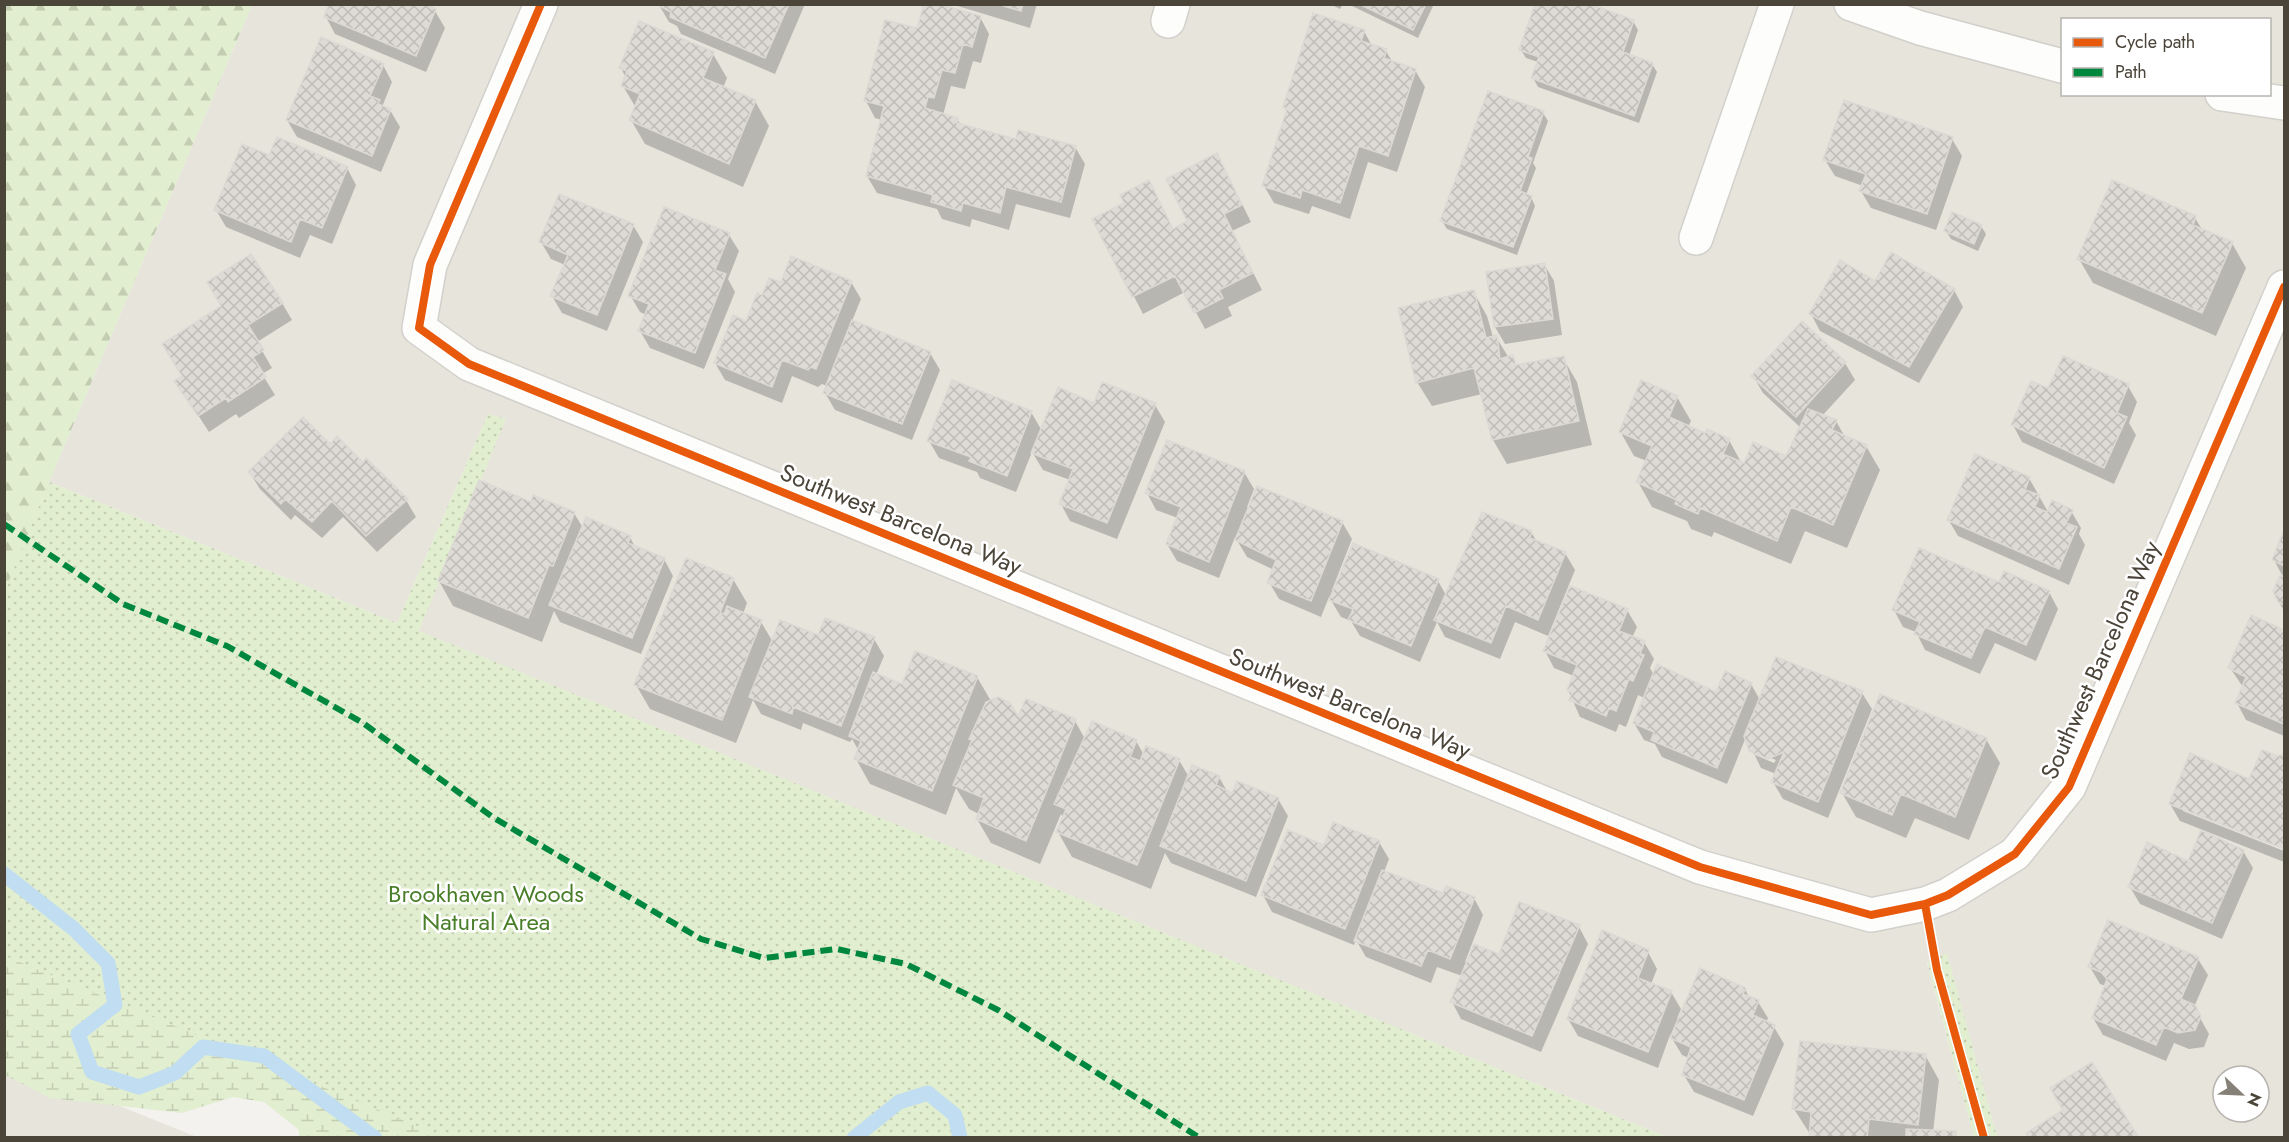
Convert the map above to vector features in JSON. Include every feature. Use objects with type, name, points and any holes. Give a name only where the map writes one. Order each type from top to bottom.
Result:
[{"type":"street","name":"Southwest Barcelona Way","points":[[541,4],[430,265],[420,328],[468,364],[1700,867],[1870,915],[1925,904],[1948,895],[2015,854],[2068,787],[2284,287]]},
{"type":"street","points":[[1696,238],[1777,4]]},
{"type":"street","points":[[1851,4],[1920,28],[2061,66]]},
{"type":"street","points":[[2236,96],[2284,103]]},
{"type":"shaded area","points":[[252,5],[2284,5],[2284,1137],[1997,1137],[1947,954],[1927,963],[1974,1137],[1667,1137],[418,631],[505,419],[488,414],[397,623],[49,482]]},
{"type":"shaded area","points":[[5,1060],[197,1137],[5,1137]]},
{"type":"green space","points":[[5,4],[252,5],[49,482],[5,593]]},
{"type":"green space","name":"Brookhaven Woods Natural Area","points":[[488,414],[506,419],[419,631],[1667,1137],[444,1137],[5,956],[4,593],[49,482],[397,623]]},
{"type":"green space","points":[[4,820],[620,1137],[299,1137],[299,1130],[264,1102],[233,1097],[182,1113],[50,1098],[5,1075]]},
{"type":"green space","points":[[1947,953],[1997,1137],[1974,1137],[1927,962]]},
{"type":"building","points":[[329,4],[424,4],[436,9],[416,56],[324,17]]},
{"type":"building","points":[[789,4],[765,58],[670,17],[671,12],[658,5]]},
{"type":"building","points":[[924,4],[939,4],[981,16],[972,47],[963,44],[955,73],[942,70],[934,98],[928,97],[925,108],[958,118],[957,123],[1016,139],[1018,130],[1076,146],[1061,202],[1006,187],[1000,213],[963,203],[961,211],[931,202],[933,195],[866,176],[884,106],[864,101],[885,20],[917,28]]},
{"type":"building","points":[[997,4],[1023,4],[1021,11]]},
{"type":"building","points":[[1359,4],[1426,4],[1413,30]]},
{"type":"building","points":[[1535,4],[1590,4],[1634,20],[1623,52],[1653,63],[1634,116],[1531,78],[1539,57],[1519,50]]},
{"type":"building","points":[[1313,13],[1365,30],[1361,41],[1387,49],[1384,58],[1416,69],[1388,156],[1359,146],[1340,203],[1302,190],[1300,198],[1262,186],[1287,109],[1283,107]]},
{"type":"building","points":[[639,21],[714,52],[703,78],[756,100],[729,164],[629,120],[640,94],[621,86],[627,71],[619,68]]},
{"type":"building","points":[[321,37],[384,64],[370,96],[380,100],[378,104],[391,109],[372,156],[286,120]]},
{"type":"building","points":[[1488,91],[1544,111],[1528,157],[1532,158],[1520,191],[1532,196],[1513,247],[1440,221]]},
{"type":"building","points":[[1844,100],[1953,137],[1927,214],[1859,191],[1866,174],[1823,160]]},
{"type":"building","points":[[277,137],[348,167],[322,228],[300,219],[291,242],[214,210],[242,144],[269,155]]},
{"type":"building","points":[[1217,153],[1242,205],[1224,214],[1253,273],[1219,290],[1223,298],[1194,313],[1175,276],[1132,297],[1092,219],[1124,203],[1120,195],[1149,180],[1173,229],[1187,221],[1166,179]]},
{"type":"building","points":[[2112,180],[2196,216],[2193,225],[2233,242],[2202,313],[2077,259]]},
{"type":"building","points":[[559,194],[634,224],[597,315],[550,296],[568,255],[539,242]]},
{"type":"building","points":[[664,207],[730,233],[715,270],[726,274],[695,353],[638,331],[649,304],[628,296]]},
{"type":"building","points":[[1952,212],[1982,225],[1974,244],[1944,231]]},
{"type":"building","points":[[1891,252],[1955,289],[1909,367],[1809,314],[1840,260],[1875,281]]},
{"type":"building","points":[[251,254],[283,303],[248,325],[264,350],[253,357],[266,377],[228,402],[226,398],[198,416],[174,381],[182,376],[162,344],[221,306],[207,282]]},
{"type":"building","points":[[791,256],[852,281],[816,369],[811,367],[808,370],[782,360],[772,387],[714,363],[733,315],[746,321],[757,293],[762,295],[769,278],[781,282]]},
{"type":"building","points":[[1545,263],[1553,319],[1494,327],[1486,272]]},
{"type":"building","points":[[1474,290],[1486,338],[1497,335],[1500,359],[1513,355],[1516,365],[1564,356],[1579,421],[1492,440],[1474,368],[1416,383],[1398,308]]},
{"type":"building","points":[[852,320],[931,352],[902,424],[823,393]]},
{"type":"building","points":[[1802,321],[1846,362],[1796,417],[1751,376]]},
{"type":"building","points":[[2063,356],[2129,384],[2117,413],[2127,417],[2104,468],[2011,425],[2031,381],[2048,388]]},
{"type":"building","points":[[952,380],[1032,411],[1007,476],[969,461],[971,457],[927,441]]},
{"type":"building","points":[[1641,380],[1678,396],[1669,417],[1705,433],[1707,429],[1730,439],[1723,454],[1744,463],[1753,442],[1786,456],[1808,409],[1837,420],[1832,430],[1867,445],[1833,525],[1791,507],[1777,541],[1700,508],[1698,514],[1675,504],[1677,500],[1636,482],[1652,446],[1619,432]]},
{"type":"building","points":[[1102,382],[1156,403],[1107,523],[1059,504],[1073,469],[1031,453],[1058,387],[1094,403]]},
{"type":"building","points":[[303,417],[330,444],[337,436],[363,462],[366,458],[408,499],[366,536],[332,501],[312,522],[285,499],[281,504],[248,472]]},
{"type":"building","points":[[1167,440],[1245,471],[1209,562],[1166,544],[1181,507],[1145,493]]},
{"type":"building","points":[[1975,454],[2030,477],[2025,490],[2040,495],[2035,507],[2047,512],[2052,500],[2073,510],[2066,523],[2077,527],[2059,569],[1947,520]]},
{"type":"building","points":[[479,480],[531,502],[533,495],[575,512],[553,566],[549,565],[528,618],[438,581]]},
{"type":"building","points":[[1257,486],[1343,521],[1311,601],[1267,583],[1276,560],[1235,540]]},
{"type":"building","points":[[1482,512],[1532,531],[1530,538],[1566,552],[1538,620],[1506,606],[1491,643],[1434,620]]},
{"type":"building","points":[[586,517],[631,536],[628,543],[665,558],[632,638],[549,605]]},
{"type":"building","points":[[2284,530],[2284,566],[2272,560]]},
{"type":"building","points":[[1353,543],[1439,579],[1411,646],[1348,620],[1353,609],[1329,600]]},
{"type":"building","points":[[1919,548],[1999,582],[2004,571],[2050,591],[2026,645],[1985,627],[1971,658],[1914,634],[1920,622],[1892,610]]},
{"type":"building","points":[[686,558],[734,578],[720,613],[724,614],[727,606],[762,620],[722,720],[634,685]]},
{"type":"building","points":[[2284,575],[2284,605],[2278,602],[2273,591],[2279,577]]},
{"type":"building","points":[[1570,586],[1628,609],[1619,631],[1645,641],[1640,654],[1644,655],[1633,681],[1629,679],[1616,711],[1609,708],[1606,716],[1569,700],[1572,693],[1567,690],[1577,665],[1543,651]]},
{"type":"building","points":[[2251,615],[2284,630],[2284,724],[2235,703],[2246,677],[2228,668]]},
{"type":"building","points":[[825,618],[875,637],[841,726],[793,707],[792,714],[749,697],[780,620],[818,635]]},
{"type":"building","points":[[915,651],[978,676],[932,791],[854,759],[861,741],[849,736],[873,672],[902,684]]},
{"type":"building","points":[[1776,657],[1863,691],[1818,802],[1771,782],[1784,752],[1768,759],[1749,751],[1744,736]]},
{"type":"building","points":[[1657,664],[1716,692],[1725,671],[1752,683],[1717,768],[1651,740],[1654,732],[1633,723]]},
{"type":"building","points":[[1880,694],[1987,738],[1955,817],[1901,794],[1892,815],[1840,793]]},
{"type":"building","points":[[998,697],[1010,703],[1018,716],[1026,699],[1076,719],[1026,841],[976,819],[984,798],[953,785],[972,740],[969,739],[986,702]]},
{"type":"building","points":[[1092,721],[1137,740],[1130,757],[1140,761],[1146,746],[1180,759],[1137,865],[1056,832],[1066,809],[1054,804]]},
{"type":"building","points":[[2262,750],[2278,756],[2284,754],[2284,849],[2169,804],[2190,753],[2249,779]]},
{"type":"building","points":[[1192,765],[1220,776],[1216,785],[1232,793],[1237,781],[1279,798],[1246,881],[1160,846]]},
{"type":"building","points":[[1333,822],[1380,841],[1345,929],[1261,895],[1288,830],[1324,845]]},
{"type":"building","points":[[2201,830],[2244,850],[2212,923],[2128,887],[2147,842],[2188,861]]},
{"type":"building","points":[[1382,870],[1443,893],[1446,886],[1475,897],[1450,959],[1428,950],[1421,966],[1354,941]]},
{"type":"building","points":[[1519,902],[1580,925],[1532,1036],[1450,1002],[1474,944],[1499,954]]},
{"type":"building","points":[[2108,920],[2199,957],[2181,999],[2195,1005],[2201,1016],[2195,1030],[2178,1033],[2164,1027],[2156,1045],[2092,1018],[2107,979],[2101,972],[2088,967]]},
{"type":"building","points":[[1602,930],[1649,950],[1638,978],[1672,991],[1648,1052],[1567,1019]]},
{"type":"building","points":[[1700,968],[1746,988],[1743,994],[1759,1000],[1753,1015],[1775,1025],[1744,1100],[1682,1075],[1691,1047],[1670,1038]]},
{"type":"building","points":[[1800,1041],[1926,1054],[1918,1125],[1869,1119],[1867,1138],[1809,1138],[1811,1112],[1792,1109]]},
{"type":"building","points":[[2092,1062],[2139,1138],[2029,1138],[2026,1133],[2063,1110],[2050,1088]]},
{"type":"building","points":[[1906,1129],[1956,1131],[1956,1138],[1906,1138]]},
{"type":"waterway","points":[[4,874],[74,929],[108,963],[115,1005],[78,1034],[92,1072],[139,1087],[175,1073],[203,1047],[264,1056],[375,1138]]},
{"type":"waterway","points":[[854,1138],[899,1102],[928,1093],[955,1115],[960,1138]]},
{"type":"marked path","points":[[4,524],[123,604],[227,646],[363,723],[494,818],[701,939],[764,958],[837,949],[906,964],[998,1010],[1200,1138]]},
{"type":"cycle path","points":[[541,4],[430,265],[419,328],[469,364],[1700,867],[1871,915],[1925,904],[1948,895],[2015,854],[2069,787],[2284,287]]},
{"type":"cycle path","points":[[1925,904],[1937,970],[1984,1138]]}]
